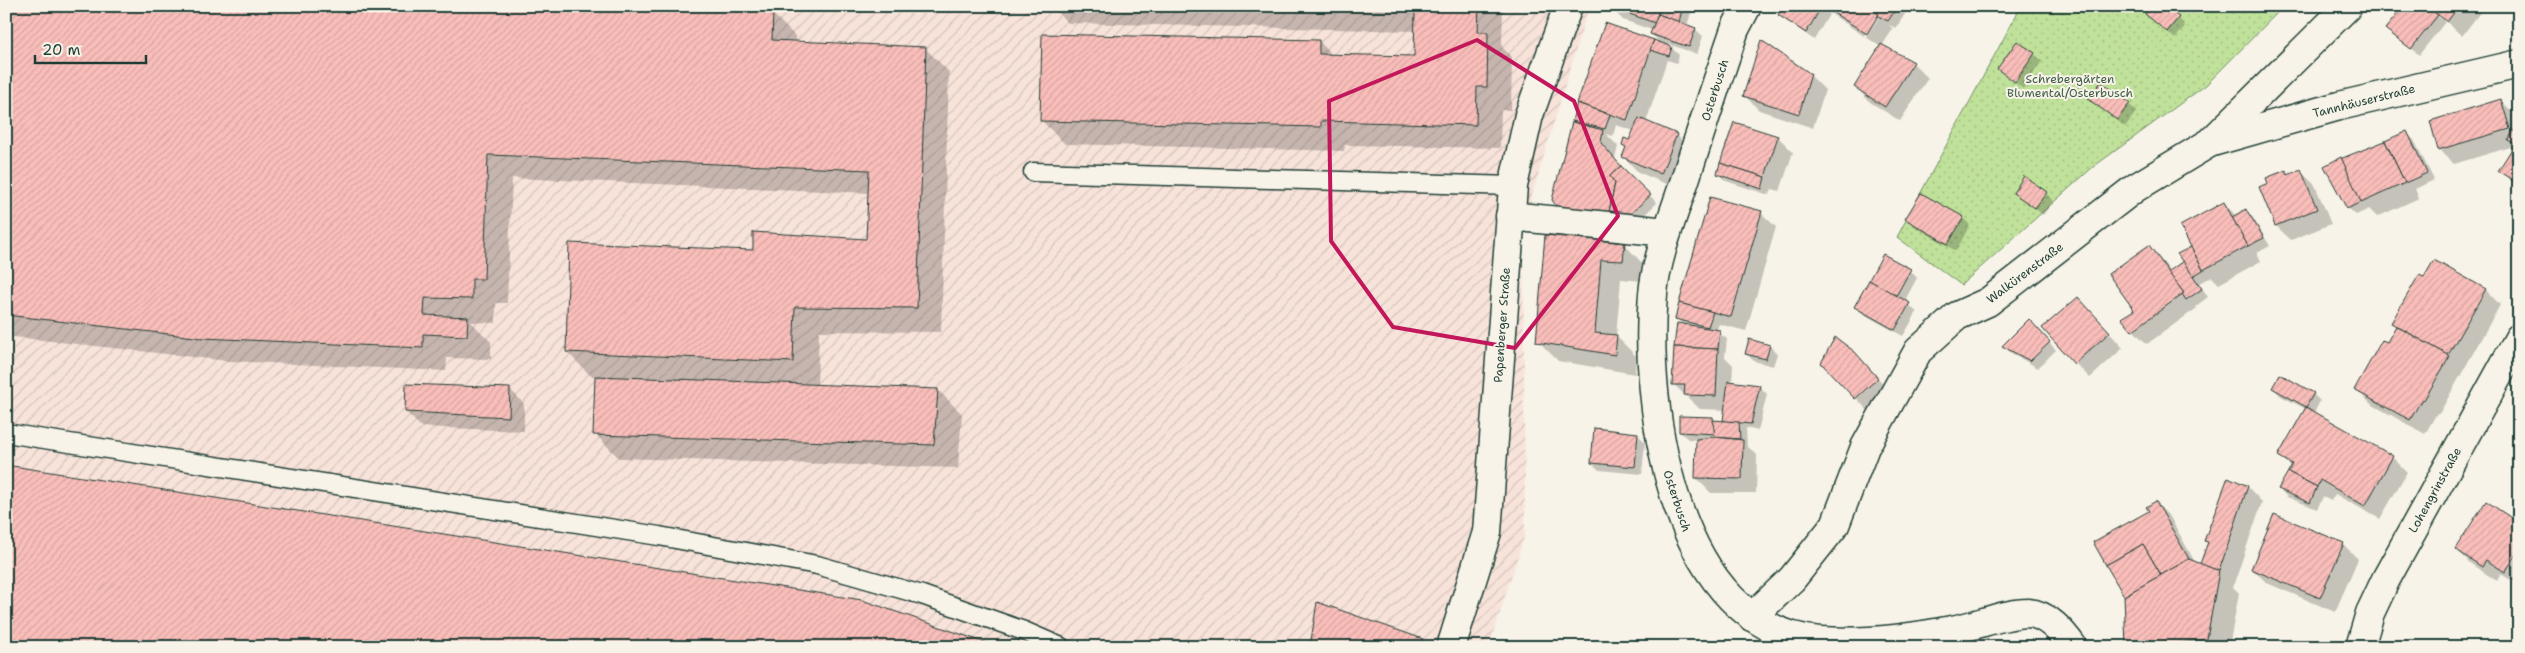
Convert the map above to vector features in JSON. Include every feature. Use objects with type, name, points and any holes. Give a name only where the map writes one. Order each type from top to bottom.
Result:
[{"type":"street","name":"Papenberger Straße","points":[[1451,647],[1487,532],[1513,186],[1529,115],[1568,6]]},
{"type":"street","name":"Osterbusch","points":[[1747,6],[1735,29],[1668,232],[1653,293],[1653,370],[1662,453],[1688,536],[1717,583],[1752,617],[1785,632],[1820,641],[1881,640],[1943,632],[2030,613],[2058,626],[2074,647]]},
{"type":"street","name":"Walkürenstraße","points":[[1752,617],[1792,579],[1835,526],[1865,447],[1918,351],[1958,316],[1988,302],[2135,188],[2211,142],[2348,6]]},
{"type":"street","name":"Tannhäuserstraße","points":[[2211,142],[2339,106],[2519,64]]},
{"type":"street","points":[[1510,216],[1668,232]]},
{"type":"street","name":"Lohengrinstraße","points":[[2360,647],[2370,613],[2386,580],[2519,338]]},
{"type":"lane","points":[[1033,172],[1513,186]]},
{"type":"lane","points":[[6,433],[649,535],[817,565],[922,595],[1024,631],[1061,647]]},
{"type":"highlighted area","points":[[1477,40],[1574,101],[1618,216],[1515,348],[1393,327],[1331,241],[1329,101]]},
{"type":"shaded area","points":[[6,6],[1589,6],[1523,225],[1525,534],[1489,647],[6,647]]},
{"type":"green space","name":"Schrebergärten Blumental/Osterbusch","points":[[2021,6],[2284,6],[2206,85],[2093,167],[1961,285],[1897,237]]},
{"type":"building","points":[[6,6],[571,6],[773,12],[772,40],[926,47],[917,308],[795,307],[793,362],[566,352],[569,243],[753,250],[753,232],[866,239],[869,170],[488,155],[484,279],[472,279],[472,299],[425,298],[424,315],[468,317],[467,336],[423,334],[423,348],[203,338],[6,315]]},
{"type":"building","points":[[1333,6],[1479,6],[1478,32],[1488,32],[1487,87],[1477,87],[1476,125],[1321,121],[1321,127],[1040,121],[1042,34],[1319,40],[1319,54],[1414,56],[1415,8]]},
{"type":"building","points":[[1607,6],[1660,6],[1655,23]]},
{"type":"building","points":[[1660,6],[1683,6],[1679,22],[1658,14]]},
{"type":"building","points":[[1783,6],[1822,6],[1806,33],[1778,15]]},
{"type":"building","points":[[1827,6],[1868,6],[1879,14],[1867,34],[1832,12],[1833,10]]},
{"type":"building","points":[[1868,6],[1898,6],[1888,21],[1878,16],[1879,14]]},
{"type":"building","points":[[2151,6],[2165,6],[2179,17],[2167,32],[2145,14]]},
{"type":"building","points":[[2404,6],[2427,6],[2438,15],[2411,49],[2385,29]]},
{"type":"building","points":[[2427,6],[2459,6],[2447,22]]},
{"type":"building","points":[[1658,14],[1696,28],[1689,47],[1650,34]]},
{"type":"building","points":[[1605,23],[1654,40],[1627,120],[1577,103]]},
{"type":"building","points":[[1654,40],[1672,47],[1669,56],[1650,50]]},
{"type":"building","points":[[1761,40],[1811,74],[1799,114],[1743,96]]},
{"type":"building","points":[[2017,41],[2035,53],[2015,82],[1997,69]]},
{"type":"building","points":[[1881,44],[1914,62],[1885,107],[1854,87]]},
{"type":"building","points":[[2101,82],[2130,103],[2117,120],[2088,99]]},
{"type":"building","points":[[2501,99],[2510,129],[2438,150],[2430,121]]},
{"type":"building","points":[[1577,103],[1610,115],[1605,129],[1572,121]]},
{"type":"building","points":[[1639,118],[1677,134],[1661,174],[1622,157],[1626,147],[1622,145],[1624,138],[1629,140]]},
{"type":"building","points":[[1572,122],[1603,130],[1601,143],[1621,166],[1610,176],[1615,183],[1609,212],[1557,207],[1552,200]]},
{"type":"building","points":[[1734,122],[1778,136],[1765,177],[1720,163]]},
{"type":"building","points":[[2519,122],[2519,184],[2498,171],[2515,144],[2508,140]]},
{"type":"building","points":[[2407,131],[2427,173],[2405,183],[2385,141]]},
{"type":"building","points":[[2385,141],[2405,183],[2361,203],[2340,159]]},
{"type":"building","points":[[2341,157],[2361,202],[2347,209],[2324,166]]},
{"type":"building","points":[[1720,163],[1765,177],[1762,189],[1717,174]]},
{"type":"building","points":[[1621,166],[1651,195],[1630,214],[1609,212],[1615,183],[1610,176]]},
{"type":"building","points":[[2301,169],[2317,209],[2275,226],[2259,187],[2268,183],[2266,178],[2286,170],[2288,175]]},
{"type":"building","points":[[2024,176],[2047,192],[2035,208],[2013,193]]},
{"type":"building","points":[[1921,193],[1964,217],[1948,244],[1905,219]]},
{"type":"building","points":[[1710,197],[1762,211],[1731,317],[1679,303]]},
{"type":"building","points":[[2224,202],[2248,246],[2203,270],[2180,226]]},
{"type":"building","points":[[2246,209],[2264,238],[2248,246],[2232,217]]},
{"type":"building","points":[[1545,235],[1625,243],[1623,261],[1601,260],[1595,333],[1617,335],[1615,355],[1536,342]]},
{"type":"building","points":[[2149,245],[2184,293],[2132,331],[2121,318],[2134,310],[2108,274]]},
{"type":"building","points":[[2191,247],[2203,270],[2193,276],[2177,254]]},
{"type":"building","points":[[1883,254],[1911,269],[1896,296],[1869,280]]},
{"type":"building","points":[[2434,260],[2486,289],[2448,355],[2391,323],[2419,275],[2424,277]]},
{"type":"building","points":[[2183,261],[2202,289],[2186,300],[2182,294],[2184,293],[2168,272]]},
{"type":"building","points":[[1869,280],[1910,303],[1895,330],[1854,307]]},
{"type":"building","points":[[2078,297],[2110,332],[2074,364],[2042,328]]},
{"type":"building","points":[[1679,303],[1713,312],[1708,327],[1675,319]]},
{"type":"building","points":[[2029,319],[2050,342],[2030,361],[2002,346]]},
{"type":"building","points":[[1677,323],[1720,330],[1718,349],[1674,347]]},
{"type":"building","points":[[2396,326],[2450,356],[2410,420],[2354,390],[2382,340],[2387,342]]},
{"type":"building","points":[[1835,337],[1855,352],[1878,378],[1855,399],[1821,363]]},
{"type":"building","points":[[1749,339],[1770,345],[1766,359],[1745,354]]},
{"type":"building","points":[[1674,347],[1718,349],[1716,396],[1684,395],[1685,385],[1672,385]]},
{"type":"building","points":[[2280,374],[2314,393],[2306,407],[2272,388]]},
{"type":"building","points":[[595,376],[938,389],[934,445],[593,435]]},
{"type":"building","points":[[1728,381],[1760,385],[1751,424],[1723,421]]},
{"type":"building","points":[[406,384],[510,388],[509,417],[405,412]]},
{"type":"building","points":[[2306,407],[2393,456],[2365,506],[2320,480],[2317,487],[2288,472],[2292,464],[2278,456]]},
{"type":"building","points":[[1679,416],[1713,417],[1715,434],[1679,432]]},
{"type":"building","points":[[1713,420],[1739,422],[1740,439],[1715,437]]},
{"type":"building","points":[[1594,428],[1638,433],[1635,467],[1591,463]]},
{"type":"building","points":[[1715,437],[1743,440],[1742,479],[1695,478],[1696,439]]},
{"type":"building","points":[[2519,442],[2519,459],[2512,455]]},
{"type":"building","points":[[6,465],[862,600],[998,647],[6,647]]},
{"type":"building","points":[[2288,472],[2317,487],[2310,503],[2278,489]]},
{"type":"building","points":[[2228,477],[2248,486],[2219,571],[2200,564],[2208,542],[2204,541]]},
{"type":"building","points":[[2156,501],[2189,559],[2161,575],[2143,544],[2106,565],[2093,542],[2149,511],[2146,507]]},
{"type":"building","points":[[2486,501],[2519,523],[2519,551],[2505,572],[2486,560],[2482,567],[2455,549]]},
{"type":"building","points":[[2274,514],[2344,543],[2320,598],[2251,569]]},
{"type":"building","points":[[2143,544],[2161,575],[2124,596],[2106,565]]},
{"type":"building","points":[[2189,559],[2219,571],[2207,639],[2154,647],[2126,647],[2124,596]]},
{"type":"building","points":[[1317,602],[1423,639],[1420,647],[1310,647]]}]
